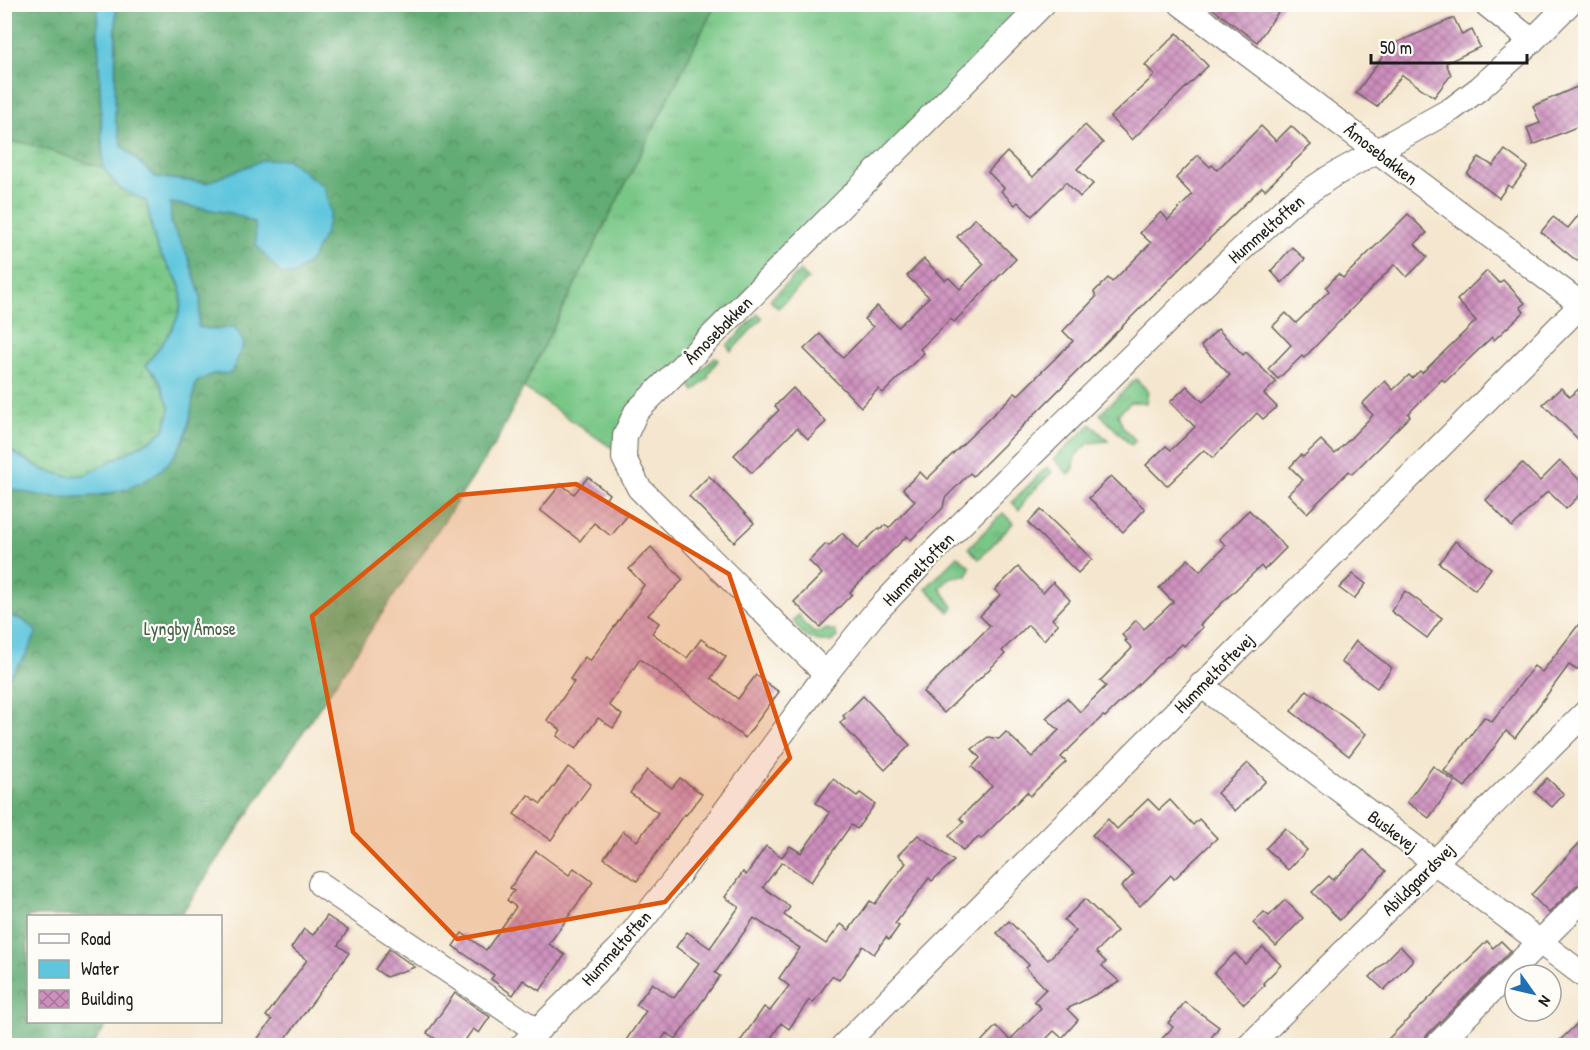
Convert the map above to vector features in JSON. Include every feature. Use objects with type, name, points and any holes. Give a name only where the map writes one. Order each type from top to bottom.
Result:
[{"type":"street","name":"Åmosebakken","points":[[826,674],[639,488],[624,458],[625,436],[636,412],[1043,4]]},
{"type":"street","name":"Åmosebakken","points":[[1181,4],[1375,151],[1583,302]]},
{"type":"street","points":[[1486,4],[1532,41]]},
{"type":"street","name":"Hummeltoften","points":[[530,1038],[621,947],[679,874],[826,674],[873,615],[928,557],[1213,276],[1290,204],[1330,177],[1452,108],[1480,88],[1569,4]]},
{"type":"street","name":"Hummeltoftevej","points":[[843,1046],[1583,302]]},
{"type":"street","name":"Buskevej","points":[[1201,685],[1586,977]]},
{"type":"street","name":"Abildgaardsvej","points":[[1250,1046],[1586,712]]},
{"type":"street","points":[[320,884],[530,1038]]},
{"type":"street","points":[[1436,1046],[1586,896]]},
{"type":"highlighted area","points":[[576,484],[729,574],[790,758],[665,902],[457,939],[353,832],[312,616],[459,495]]},
{"type":"green space","points":[[4,5],[97,5],[103,168],[120,189],[5,448]]},
{"type":"green space","name":"Lyngby Åmose","points":[[116,5],[715,5],[494,446],[181,915],[27,915],[27,1023],[108,1023],[93,1045],[5,1045],[5,682],[26,655],[23,620],[7,615],[5,608],[5,488],[44,496],[80,497],[112,494],[192,399],[196,382],[213,374],[231,373],[244,344],[235,328],[215,330],[198,327],[201,297],[187,254],[171,224],[170,203],[231,213],[255,222],[294,275],[229,175],[206,183],[155,177],[122,146],[115,118]]},
{"type":"green space","points":[[715,5],[1033,5],[615,450],[523,387]]},
{"type":"green space","points":[[22,142],[103,168],[120,189],[146,201],[157,247],[180,287],[181,298],[177,318],[172,329],[146,365],[159,379],[170,409],[164,430],[151,440],[86,475],[66,476],[44,470],[5,448],[4,143]]},
{"type":"green space","points":[[800,271],[808,279],[778,308],[770,300]]},
{"type":"green space","points":[[758,314],[762,318],[731,351],[727,346]]},
{"type":"green space","points":[[715,357],[718,360],[708,374],[709,377],[694,391],[690,382]]},
{"type":"green space","points":[[1136,379],[1148,391],[1146,403],[1131,402],[1118,414],[1123,427],[1136,441],[1131,445],[1100,414]]},
{"type":"green space","points":[[1091,424],[1108,441],[1089,443],[1075,456],[1074,468],[1069,475],[1054,459]]},
{"type":"green space","points":[[1047,467],[1052,472],[1027,497],[1019,510],[1012,502]]},
{"type":"green space","points":[[1003,513],[1013,523],[979,559],[968,548]]},
{"type":"green space","points":[[958,556],[970,567],[967,576],[951,577],[940,588],[953,607],[949,612],[926,588]]},
{"type":"green space","points":[[799,615],[803,623],[814,633],[827,629],[835,631],[837,637],[831,642],[818,641],[804,635],[793,620]]},
{"type":"water","points":[[97,5],[116,5],[115,118],[122,146],[155,177],[206,183],[263,160],[287,159],[324,187],[331,213],[325,233],[311,260],[294,275],[281,274],[256,245],[255,222],[231,213],[170,203],[171,224],[187,254],[201,297],[198,327],[215,330],[235,327],[244,344],[231,373],[213,374],[196,382],[186,434],[172,458],[158,472],[124,490],[105,494],[85,497],[41,495],[5,488],[5,448],[44,470],[66,476],[85,475],[151,440],[164,430],[170,409],[159,379],[146,365],[172,329],[177,318],[181,298],[180,287],[157,247],[146,201],[120,189],[103,168]]},
{"type":"water","points":[[5,608],[7,615],[23,620],[37,632],[26,655],[5,682]]},
{"type":"building","points":[[1206,4],[1284,4],[1257,42]]},
{"type":"building","points":[[1454,18],[1462,35],[1472,30],[1480,47],[1446,63],[1451,75],[1434,97],[1402,75],[1377,107],[1356,93],[1391,45]]},
{"type":"building","points":[[1177,33],[1208,66],[1132,140],[1110,117],[1155,75],[1145,65]]},
{"type":"building","points":[[1586,83],[1586,123],[1533,145],[1527,128],[1540,123],[1533,106]]},
{"type":"building","points":[[1085,125],[1103,143],[1077,169],[1093,184],[1080,197],[1066,182],[1032,216],[1018,202],[1015,205],[1001,191],[1004,188],[988,172],[1007,152],[1033,177]]},
{"type":"building","points":[[1261,126],[1276,141],[1291,126],[1311,145],[1265,190],[1262,187],[1229,219],[973,476],[970,473],[945,498],[943,508],[911,540],[907,536],[850,592],[852,594],[820,627],[794,602],[822,574],[809,561],[826,544],[829,546],[842,533],[857,549],[879,528],[880,530],[885,525],[889,528],[915,501],[903,489],[920,472],[927,479],[1015,393],[1018,395],[1073,341],[1063,331],[1096,297],[1094,292],[1108,278],[1112,282],[1151,243],[1140,233],[1161,212],[1168,220],[1192,195],[1176,178],[1198,155],[1210,167],[1212,165],[1217,170]]},
{"type":"building","points":[[1505,150],[1528,167],[1512,188],[1508,185],[1499,198],[1467,174],[1479,157],[1493,166]]},
{"type":"building","points":[[1586,206],[1586,250],[1577,261],[1541,232],[1553,217],[1568,228]]},
{"type":"building","points":[[1408,214],[1427,233],[1415,244],[1427,257],[1407,277],[1395,264],[1304,358],[1302,356],[1278,379],[1268,369],[1291,345],[1273,326],[1286,313],[1296,323],[1329,291],[1326,287],[1338,274],[1343,278]]},
{"type":"building","points":[[975,218],[1016,259],[954,322],[951,319],[920,349],[924,353],[883,393],[878,389],[861,407],[804,349],[820,334],[843,358],[873,327],[864,319],[877,306],[898,327],[929,297],[907,276],[924,259],[945,280],[949,278],[960,289],[984,264],[957,237]]},
{"type":"building","points":[[1292,247],[1305,259],[1282,283],[1271,271]]},
{"type":"building","points":[[1487,271],[1499,283],[1503,280],[1525,303],[1520,307],[1524,312],[1494,340],[1492,337],[1445,382],[1442,379],[1408,414],[1410,416],[1352,474],[1349,471],[1307,513],[1288,494],[1303,480],[1290,467],[1301,455],[1303,457],[1321,440],[1335,454],[1373,415],[1362,404],[1385,381],[1393,390],[1409,375],[1412,378],[1420,371],[1422,373],[1476,321],[1457,300]]},
{"type":"building","points":[[1218,329],[1243,355],[1246,352],[1276,382],[1264,394],[1277,407],[1263,419],[1257,413],[1213,458],[1204,450],[1167,486],[1146,465],[1166,446],[1171,450],[1195,427],[1170,402],[1187,386],[1203,402],[1230,375],[1201,346]]},
{"type":"building","points":[[1586,382],[1586,447],[1543,404],[1561,388],[1570,397]]},
{"type":"building","points":[[793,388],[826,422],[808,439],[797,428],[752,473],[734,455],[779,410],[775,406]]},
{"type":"building","points":[[1560,461],[1586,486],[1586,489],[1566,509],[1548,491],[1512,527],[1486,500],[1522,463],[1540,481]]},
{"type":"building","points":[[709,476],[754,523],[734,542],[689,496]]},
{"type":"building","points":[[1111,476],[1145,509],[1123,532],[1089,498]]},
{"type":"building","points":[[588,477],[609,494],[606,499],[627,516],[611,536],[594,523],[580,541],[540,510],[561,484],[574,494]]},
{"type":"building","points":[[1041,510],[1092,559],[1078,573],[1028,523]]},
{"type":"building","points":[[1249,510],[1286,548],[1264,570],[1261,566],[1200,625],[1203,627],[1184,646],[1182,644],[1167,656],[1105,717],[1103,716],[1061,757],[1066,762],[1030,796],[1027,792],[981,839],[979,837],[963,851],[949,836],[964,822],[960,818],[992,786],[972,767],[980,758],[972,749],[988,737],[999,739],[1006,732],[1032,757],[1059,730],[1046,718],[1067,698],[1080,712],[1106,686],[1100,681],[1132,648],[1122,635],[1136,620],[1144,629],[1173,602],[1159,588],[1188,559],[1200,571],[1226,545],[1219,539]]},
{"type":"building","points":[[1455,541],[1491,568],[1475,590],[1439,563]]},
{"type":"building","points":[[651,547],[683,580],[648,615],[659,623],[652,633],[687,658],[701,639],[726,657],[711,678],[738,699],[756,675],[779,692],[745,738],[640,659],[609,705],[622,715],[613,728],[598,718],[576,749],[557,736],[561,730],[547,720],[574,682],[570,679],[585,657],[590,661],[644,585],[629,569]]},
{"type":"building","points":[[1018,567],[1043,593],[1053,582],[1070,600],[1052,619],[1058,624],[1044,640],[1028,625],[1002,651],[1005,654],[944,713],[923,692],[990,626],[980,616],[1000,595],[995,590]]},
{"type":"building","points":[[1353,574],[1366,584],[1354,599],[1339,588]]},
{"type":"building","points":[[1405,591],[1442,618],[1427,638],[1391,611]]},
{"type":"building","points":[[1586,615],[1586,659],[1577,670],[1569,665],[1515,738],[1506,731],[1465,787],[1444,771],[1484,717],[1492,722],[1534,666],[1542,672]]},
{"type":"building","points":[[1356,641],[1392,668],[1377,688],[1341,662]]},
{"type":"building","points":[[1307,690],[1366,734],[1349,756],[1291,711]]},
{"type":"building","points":[[863,696],[910,745],[885,770],[840,723],[845,718],[843,716]]},
{"type":"building","points":[[1248,763],[1266,781],[1235,811],[1217,793]]},
{"type":"building","points":[[1433,766],[1455,782],[1429,818],[1407,802]]},
{"type":"building","points":[[568,767],[591,784],[551,840],[514,814],[528,795],[541,804]]},
{"type":"building","points":[[647,770],[672,788],[680,778],[702,794],[686,815],[684,814],[637,881],[604,858],[623,831],[637,841],[658,813],[630,793]]},
{"type":"building","points":[[1547,778],[1564,794],[1552,807],[1535,792]]},
{"type":"building","points":[[833,779],[857,796],[860,793],[875,804],[857,829],[851,825],[811,882],[782,862],[763,887],[790,907],[784,915],[826,944],[841,924],[849,930],[870,901],[875,904],[906,863],[898,855],[918,835],[954,861],[932,881],[929,878],[895,924],[899,926],[889,940],[886,937],[874,954],[863,946],[839,980],[832,976],[813,1003],[809,1000],[789,1029],[781,1023],[766,1046],[737,1046],[764,1007],[770,1011],[789,986],[779,978],[800,948],[754,918],[715,973],[720,976],[676,1039],[666,1033],[658,1046],[622,1046],[646,1011],[636,1005],[652,983],[674,998],[699,963],[676,947],[687,932],[710,948],[739,907],[725,897],[743,872],[746,875],[766,846],[782,857],[790,846],[801,853],[830,813],[816,803]]},
{"type":"building","points":[[1148,799],[1159,810],[1170,800],[1193,825],[1199,819],[1217,838],[1174,879],[1171,875],[1140,906],[1121,887],[1134,874],[1092,835],[1108,819],[1117,829]]},
{"type":"building","points":[[1285,828],[1307,850],[1288,870],[1266,848]]},
{"type":"building","points":[[1586,836],[1586,882],[1576,886],[1549,913],[1531,895]]},
{"type":"building","points":[[1364,850],[1386,871],[1340,920],[1312,892],[1329,876],[1333,880]]},
{"type":"building","points":[[536,851],[569,875],[574,868],[593,882],[549,944],[565,955],[540,991],[523,980],[513,995],[491,979],[494,975],[453,946],[462,933],[486,950],[516,907],[507,900],[514,891],[510,888]]},
{"type":"building","points":[[1085,899],[1117,931],[1096,952],[1106,962],[1102,966],[1120,982],[1067,1009],[1078,1020],[1062,1038],[1054,1031],[1039,1046],[977,1046],[996,1026],[1010,1040],[1041,1008],[1034,1001],[1046,989],[1026,968],[1029,965],[997,933],[1009,921],[1048,960],[1076,931],[1064,920]]},
{"type":"building","points":[[1285,900],[1303,918],[1276,946],[1253,923],[1264,912],[1269,916]]},
{"type":"building","points":[[327,916],[348,930],[338,945],[349,953],[280,1046],[252,1046],[272,1020],[266,1016],[307,960],[291,948],[304,929],[313,935]]},
{"type":"building","points":[[1487,941],[1493,948],[1501,941],[1511,951],[1426,1036],[1422,1046],[1381,1046]]},
{"type":"building","points":[[1400,946],[1413,960],[1384,990],[1370,977]]},
{"type":"building","points":[[1263,947],[1281,965],[1263,983],[1265,985],[1244,1004],[1214,973],[1235,953],[1245,964]]},
{"type":"building","points":[[389,949],[415,967],[386,977],[375,969]]},
{"type":"building","points":[[455,993],[490,1017],[479,1033],[473,1029],[461,1046],[446,1046],[427,1033]]},
{"type":"building","points":[[1185,1002],[1219,1027],[1205,1046],[1155,1046],[1173,1027],[1168,1023]]},
{"type":"building","points":[[1586,1015],[1586,1046],[1554,1046]]}]
